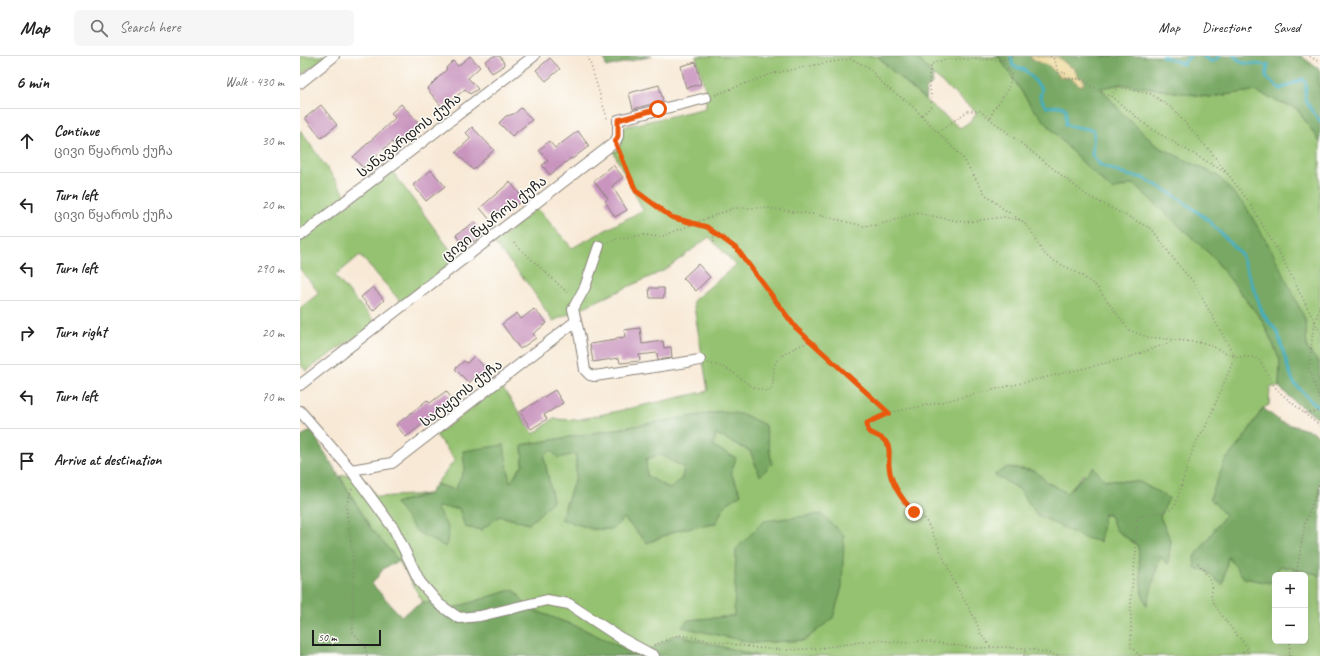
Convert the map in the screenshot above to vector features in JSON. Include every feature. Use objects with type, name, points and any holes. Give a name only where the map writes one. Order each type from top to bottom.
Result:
[{"type":"street","points":[[300,83],[334,56]]},
{"type":"street","name":"სანავარდოს ქუჩა","points":[[300,236],[534,56]]},
{"type":"street","points":[[615,142],[618,136],[618,120],[706,98]]},
{"type":"street","name":"ცივი წყაროს ქუჩა","points":[[300,385],[615,142]]},
{"type":"street","points":[[599,246],[585,287],[573,308],[585,370],[590,375],[595,376],[700,360]]},
{"type":"street","name":"სატყეოს ქუჩა","points":[[351,470],[392,463],[576,321]]},
{"type":"street","points":[[300,411],[351,470],[394,529],[420,582],[440,605],[459,618],[480,616],[547,600],[570,604],[619,637],[654,656]]},
{"type":"path","points":[[588,56],[608,123]]},
{"type":"path","points":[[922,115],[931,107],[932,89],[928,78],[932,64],[945,59],[1002,60],[1012,56]]},
{"type":"path","points":[[1050,56],[1055,60],[1058,73],[1065,72],[1066,78],[1072,80],[1085,80],[1091,86],[1112,97],[1151,129],[1228,174]]},
{"type":"path","points":[[1310,56],[1320,63]]},
{"type":"path","points":[[706,98],[729,91],[771,74],[851,59],[868,67],[885,86],[908,102],[922,115],[963,158],[985,194],[1002,208],[1022,221],[1031,230],[1042,251],[1050,259],[1078,273],[1096,286],[1129,330],[1147,337],[1173,341],[1205,343],[1235,357],[1254,357],[1260,361],[1277,390],[1320,426]]},
{"type":"path","points":[[991,118],[993,108],[1002,99],[1009,86],[1011,74],[1002,60]]},
{"type":"path","points":[[1112,97],[1114,90],[1119,87],[1136,89],[1151,94],[1173,108],[1228,174],[1249,202],[1281,256],[1320,332]]},
{"type":"path","points":[[938,132],[968,111],[980,111],[991,118],[1088,196],[1152,229],[1178,265],[1192,280],[1235,357]]},
{"type":"path","points":[[615,142],[636,191],[671,217],[707,227],[737,249],[796,328],[889,413]]},
{"type":"path","points":[[599,246],[620,238],[645,235],[661,238],[734,208],[767,208],[818,215],[864,226],[878,225],[916,213],[964,222],[1004,217],[1022,221]]},
{"type":"path","points":[[712,232],[714,243]]},
{"type":"path","points":[[514,243],[573,298],[573,308]]},
{"type":"path","points":[[1320,306],[1315,323],[1309,368],[1320,400]]},
{"type":"path","points":[[700,360],[731,371],[750,386],[764,391],[771,390],[774,381],[773,374],[776,362],[788,352],[810,341]]},
{"type":"path","points":[[992,648],[981,635],[972,613],[954,582],[925,519],[905,503],[899,493],[889,468],[890,450],[884,440],[868,431],[867,423],[889,413],[942,402],[1127,358],[1173,341]]},
{"type":"path","points":[[1140,656],[1131,647],[1131,596],[1136,551],[1137,517],[1169,510],[1175,506],[1194,445],[1205,428],[1235,357]]},
{"type":"path","points":[[1304,414],[1318,412],[1320,410]]},
{"type":"path","points":[[357,480],[350,491],[346,506],[353,558],[352,632],[365,646],[367,656]]},
{"type":"path","points":[[1296,572],[1304,524],[1314,503],[1320,482]]},
{"type":"path","points":[[1198,563],[1210,581],[1212,588],[1211,597],[1216,608],[1239,640],[1249,648],[1243,652],[1243,656]]},
{"type":"path","points":[[641,649],[679,635],[757,648],[787,650],[820,648],[876,640],[905,643],[922,641],[974,648],[1026,649],[1061,656]]},
{"type":"path","points":[[1289,656],[1290,644]]},
{"type":"path","points":[[1024,656],[1026,649]]},
{"type":"green space","points":[[300,56],[328,56],[300,75]]},
{"type":"green space","points":[[604,56],[652,56],[606,67]]},
{"type":"green space","points":[[696,56],[878,56],[928,103],[960,128],[971,121],[977,113],[933,75],[916,56],[999,57],[1031,106],[1075,155],[1112,190],[1134,184],[1212,256],[1262,320],[1280,360],[1279,387],[1270,387],[1269,405],[1263,408],[1244,438],[1225,461],[1225,515],[1194,558],[1222,585],[1228,556],[1244,578],[1270,583],[1272,580],[1272,644],[1308,644],[1308,572],[1317,574],[1320,577],[1320,656],[758,656],[676,635],[639,656],[583,629],[528,608],[514,589],[454,608],[423,602],[399,561],[370,527],[340,476],[360,474],[377,497],[429,494],[395,503],[449,530],[435,507],[459,508],[465,527],[481,530],[500,516],[529,524],[553,501],[544,457],[551,450],[576,454],[576,476],[561,518],[592,529],[612,529],[623,517],[647,543],[678,530],[715,524],[725,505],[741,494],[731,473],[713,446],[716,434],[750,451],[760,475],[772,464],[723,411],[522,445],[523,464],[510,484],[463,451],[465,469],[455,490],[436,484],[455,460],[436,435],[501,386],[534,434],[553,419],[577,420],[708,391],[693,301],[736,265],[709,237],[665,270],[553,321],[528,284],[494,243],[537,208],[572,248],[643,210],[613,151],[617,151],[621,144],[623,127],[706,108],[706,92]],"holes":[[[1008,467],[1035,471],[1047,482],[1067,493],[1083,475],[1105,480],[1140,482],[1160,517],[1171,541],[1167,564],[1160,557],[1142,594],[1138,546],[1116,530],[1110,515],[1038,515],[1018,488],[995,475]],[[734,616],[833,617],[805,640],[753,643],[688,620]]]},
{"type":"green space","points":[[878,56],[916,56],[933,75],[932,84],[926,89],[925,100],[890,69]]},
{"type":"green space","points":[[995,56],[1301,56],[1320,70],[1320,142],[1297,109],[1254,91],[1209,97],[1122,84],[1101,88],[1121,112],[1157,146],[1218,176],[1246,207],[1273,253],[1305,319],[1307,348],[1320,364],[1320,419],[1296,403],[1279,387],[1280,360],[1262,320],[1212,256],[1134,184],[1112,190],[1075,155],[1031,106],[999,57]]},
{"type":"green space","points":[[1122,84],[1209,97],[1254,91],[1297,109],[1320,142],[1320,364],[1307,348],[1305,319],[1218,176],[1157,146],[1121,112],[1101,88]]},
{"type":"green space","points":[[300,130],[346,195],[300,230]]},
{"type":"green space","points":[[392,171],[457,259],[401,302],[360,255],[335,276],[376,323],[306,371],[300,364],[300,308],[319,293],[300,269],[300,241]]},
{"type":"green space","points":[[1263,408],[1281,422],[1314,432],[1320,438],[1320,577],[1317,574],[1280,566],[1276,572],[1272,572],[1272,580],[1270,583],[1244,578],[1228,557],[1223,585],[1205,570],[1195,569],[1194,558],[1225,515],[1210,498],[1225,461],[1244,438]]},
{"type":"green space","points":[[723,411],[745,415],[765,425],[772,464],[760,476],[750,451],[716,434],[713,446],[736,458],[731,473],[741,494],[725,505],[715,524],[678,530],[647,543],[624,518],[612,529],[592,529],[561,519],[576,476],[576,454],[558,458],[551,450],[544,457],[553,501],[529,524],[500,516],[481,530],[465,527],[459,508],[436,507],[449,530],[446,547],[417,532],[395,503],[429,494],[436,484],[455,490],[465,469],[463,451],[504,445],[510,483],[523,464],[522,445]],"holes":[[[660,455],[684,467],[682,478],[670,489],[647,476],[646,459]]]},
{"type":"green space","points":[[311,430],[370,527],[399,561],[384,568],[372,584],[401,616],[423,602],[454,608],[514,589],[528,608],[583,629],[639,656],[300,656],[300,437]]},
{"type":"green space","points":[[660,455],[684,467],[682,478],[670,489],[647,476],[646,459]]},
{"type":"green space","points":[[1008,467],[1035,471],[1047,482],[1067,493],[1093,467],[1105,480],[1140,482],[1169,498],[1160,517],[1171,541],[1168,564],[1160,557],[1147,606],[1142,594],[1138,546],[1116,530],[1110,515],[1104,514],[1100,542],[1082,537],[1037,515],[1018,488],[994,475]]},
{"type":"green space","points":[[822,514],[844,536],[842,587],[833,618],[805,640],[753,643],[682,627],[688,620],[734,616],[736,549],[764,521]]},
{"type":"green space","points":[[1280,566],[1308,572],[1276,572]]},
{"type":"green space","points":[[676,635],[758,656],[639,656]]},
{"type":"sand","points":[[1031,56],[1058,57],[1074,68],[1078,77],[1083,78],[1084,85],[1079,85],[1071,78],[1060,77],[1049,66],[1031,59]]},
{"type":"building","points":[[470,56],[480,67],[468,78],[478,89],[470,94],[465,89],[443,108],[427,89],[453,61],[458,66]]},
{"type":"building","points":[[494,56],[500,56],[505,65],[492,73],[485,61]]},
{"type":"building","points":[[550,58],[560,69],[546,81],[536,70]]},
{"type":"building","points":[[696,62],[701,84],[686,88],[681,66]]},
{"type":"building","points":[[659,85],[663,101],[633,109],[629,93]]},
{"type":"building","points":[[401,104],[420,124],[409,134],[411,136],[398,149],[392,142],[363,168],[353,157],[395,118],[391,113]]},
{"type":"building","points":[[321,105],[337,125],[321,138],[305,118]]},
{"type":"building","points":[[521,108],[532,120],[512,136],[499,123],[506,116],[514,114]]},
{"type":"building","points":[[472,127],[494,150],[473,170],[456,152],[471,138],[466,133]]},
{"type":"building","points":[[578,131],[589,146],[550,175],[542,165],[548,161],[539,150],[549,141],[555,148]]},
{"type":"building","points":[[613,165],[623,177],[612,186],[627,210],[615,217],[605,201],[608,199],[594,181]]},
{"type":"building","points":[[431,170],[445,186],[426,201],[413,185]]},
{"type":"building","points":[[510,182],[524,199],[510,210],[508,208],[491,221],[480,208]]},
{"type":"building","points":[[474,222],[484,235],[473,242],[471,238],[462,244],[456,235]]},
{"type":"building","points":[[698,264],[710,277],[696,291],[683,278]]},
{"type":"building","points":[[373,287],[384,300],[373,311],[361,297]]},
{"type":"building","points":[[649,288],[664,288],[664,298],[650,298]]},
{"type":"building","points":[[534,309],[547,323],[533,334],[536,338],[520,349],[502,324],[517,313],[521,319]]},
{"type":"building","points":[[640,328],[642,344],[663,341],[664,348],[671,347],[672,358],[658,360],[657,353],[639,355],[640,361],[620,363],[619,358],[593,362],[590,344],[616,340],[616,338],[625,337],[624,330]]},
{"type":"building","points":[[474,356],[488,371],[479,380],[476,376],[469,383],[455,369],[464,361],[467,363]]},
{"type":"building","points":[[555,390],[563,403],[544,415],[547,419],[531,429],[520,412]]},
{"type":"building","points":[[446,391],[453,400],[406,437],[396,425],[427,400],[430,403]]},
{"type":"waterway","points":[[1011,56],[1013,66],[1025,70],[1042,89],[1040,97],[1046,107],[1061,106],[1066,109],[1066,125],[1094,130],[1092,155],[1100,165],[1126,175],[1144,178],[1177,197],[1207,219],[1241,254],[1263,314],[1278,333],[1294,383],[1313,403],[1320,408]]},
{"type":"waterway","points":[[1162,56],[1183,64],[1190,56]]},
{"type":"waterway","points":[[1203,56],[1212,62],[1220,56]]},
{"type":"waterway","points":[[1234,56],[1243,63],[1268,65],[1266,77],[1280,89],[1303,79],[1306,84],[1305,99],[1320,122]]},
{"type":"route","points":[[658,109],[618,120],[616,127],[618,136],[615,142],[636,191],[671,217],[707,227],[737,249],[796,328],[889,413],[867,423],[868,431],[884,440],[890,450],[889,468],[905,503],[914,512]]}]
